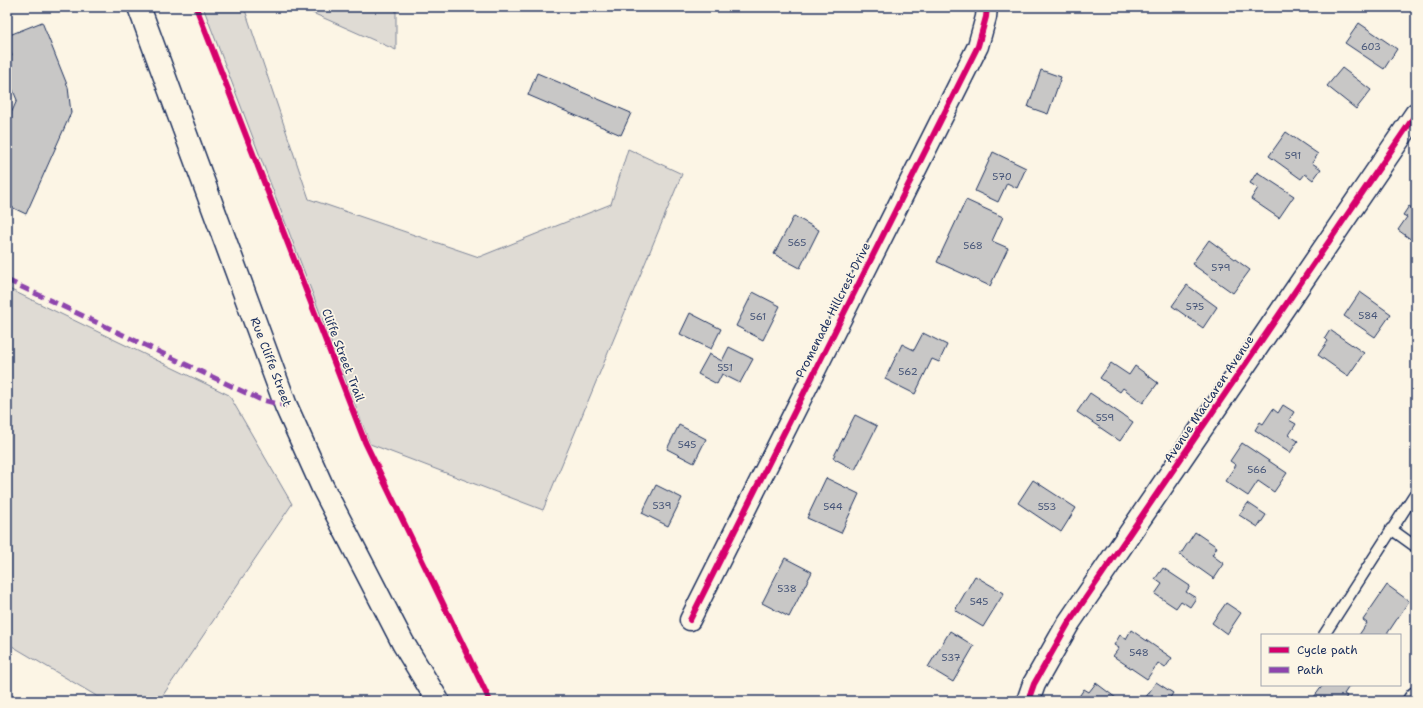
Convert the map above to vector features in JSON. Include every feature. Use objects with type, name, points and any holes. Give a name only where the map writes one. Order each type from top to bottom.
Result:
[{"type":"main road","name":"Rue Cliffe Street","points":[[139,7],[286,406],[322,486],[396,630],[438,701]]},
{"type":"main road","name":"Avenue MacLaren Avenue","points":[[1028,701],[1034,684],[1068,624],[1416,114]]},
{"type":"street","name":"Promenade Hillcrest Drive","points":[[690,620],[978,46],[986,17],[987,7]]},
{"type":"street","points":[[1413,701],[1416,697]]},
{"type":"lane","points":[[1325,634],[1416,492]]},
{"type":"lane","points":[[1391,529],[1416,547]]},
{"type":"shaded area","points":[[203,7],[244,7],[309,199],[479,257],[611,204],[628,149],[682,174],[543,510],[370,444]]},
{"type":"shaded area","points":[[299,7],[396,7],[396,50]]},
{"type":"shaded area","points":[[7,288],[229,395],[292,504],[159,701],[105,701],[7,643]]},
{"type":"building","points":[[42,22],[68,87],[71,113],[26,214],[7,205],[7,123],[17,100],[7,76],[7,58],[12,56],[7,44],[7,36]]},
{"type":"building","points":[[1359,23],[1397,49],[1384,69],[1345,43]]},
{"type":"building","points":[[1342,68],[1371,90],[1356,109],[1327,86]]},
{"type":"building","points":[[1041,70],[1061,77],[1048,114],[1028,107]]},
{"type":"building","points":[[537,73],[631,113],[621,135],[528,95]]},
{"type":"building","points":[[1286,132],[1318,154],[1312,163],[1321,169],[1313,180],[1305,174],[1301,179],[1269,156]]},
{"type":"building","points":[[993,152],[1026,168],[1017,188],[1007,183],[998,202],[975,191]]},
{"type":"building","points":[[1257,172],[1294,196],[1279,218],[1251,199],[1258,188],[1250,183]]},
{"type":"building","points":[[966,200],[1003,217],[992,241],[1008,248],[990,286],[937,262]]},
{"type":"building","points":[[1409,206],[1416,211],[1416,243],[1398,230],[1407,217],[1403,215]]},
{"type":"building","points":[[794,216],[819,230],[800,268],[774,254]]},
{"type":"building","points":[[1209,240],[1250,270],[1233,293],[1192,264]]},
{"type":"building","points":[[1187,285],[1217,307],[1203,328],[1172,306]]},
{"type":"building","points":[[753,292],[780,306],[763,340],[736,326]]},
{"type":"building","points":[[1360,292],[1391,314],[1375,337],[1344,316]]},
{"type":"building","points":[[690,313],[721,329],[711,349],[680,334]]},
{"type":"building","points":[[1330,330],[1364,353],[1348,376],[1318,355],[1328,341],[1325,338]]},
{"type":"building","points":[[923,333],[947,345],[939,362],[932,359],[915,394],[885,379],[902,344],[914,350]]},
{"type":"building","points":[[729,347],[753,359],[740,383],[722,374],[717,384],[698,374],[709,354],[722,361]]},
{"type":"building","points":[[1111,363],[1129,375],[1135,366],[1158,383],[1143,403],[1123,388],[1120,392],[1100,378]]},
{"type":"building","points":[[1090,393],[1133,422],[1120,441],[1077,412]]},
{"type":"building","points":[[1283,405],[1294,412],[1289,420],[1296,424],[1289,435],[1298,441],[1290,453],[1255,430],[1260,422],[1263,424],[1273,409],[1278,413]]},
{"type":"building","points":[[855,415],[877,426],[855,470],[833,458]]},
{"type":"building","points":[[679,425],[706,439],[694,463],[667,449]]},
{"type":"building","points":[[1242,443],[1287,473],[1274,492],[1258,481],[1248,496],[1225,481],[1236,465],[1230,461]]},
{"type":"building","points":[[826,478],[859,494],[841,533],[807,518]]},
{"type":"building","points":[[1033,480],[1076,508],[1061,532],[1018,503]]},
{"type":"building","points":[[656,485],[682,498],[668,526],[642,513]]},
{"type":"building","points":[[1248,503],[1266,515],[1258,527],[1239,515]]},
{"type":"building","points":[[1195,532],[1217,547],[1212,555],[1224,564],[1214,579],[1180,555]]},
{"type":"building","points":[[785,558],[812,572],[789,617],[762,603]]},
{"type":"building","points":[[1163,568],[1190,586],[1186,592],[1196,598],[1190,607],[1181,601],[1176,608],[1155,594],[1162,584],[1155,579]]},
{"type":"building","points":[[975,576],[1004,593],[983,627],[955,610]]},
{"type":"building","points":[[1387,585],[1409,601],[1387,634],[1360,634],[1367,623],[1363,620]]},
{"type":"building","points":[[1226,603],[1241,613],[1227,634],[1212,623]]},
{"type":"building","points":[[1131,630],[1172,658],[1165,668],[1158,663],[1147,679],[1113,656],[1119,648],[1114,645],[1120,635],[1126,639]]},
{"type":"building","points":[[950,631],[974,646],[953,682],[928,667]]},
{"type":"building","points":[[1156,682],[1173,693],[1168,701],[1152,701],[1146,697]]},
{"type":"building","points":[[1096,683],[1120,701],[1083,701],[1078,698],[1084,689],[1089,692]]},
{"type":"building","points":[[1322,686],[1349,686],[1344,694],[1347,696],[1344,701],[1320,701],[1314,697]]},
{"type":"marked path","points":[[7,280],[259,399],[286,406]]},
{"type":"cycle path","name":"Cliffe Street Trail","points":[[196,7],[365,442],[490,701]]},
{"type":"cycle path","points":[[690,620],[978,46],[986,17],[987,7]]},
{"type":"cycle path","points":[[1028,701],[1034,684],[1068,624],[1416,114]]}]
